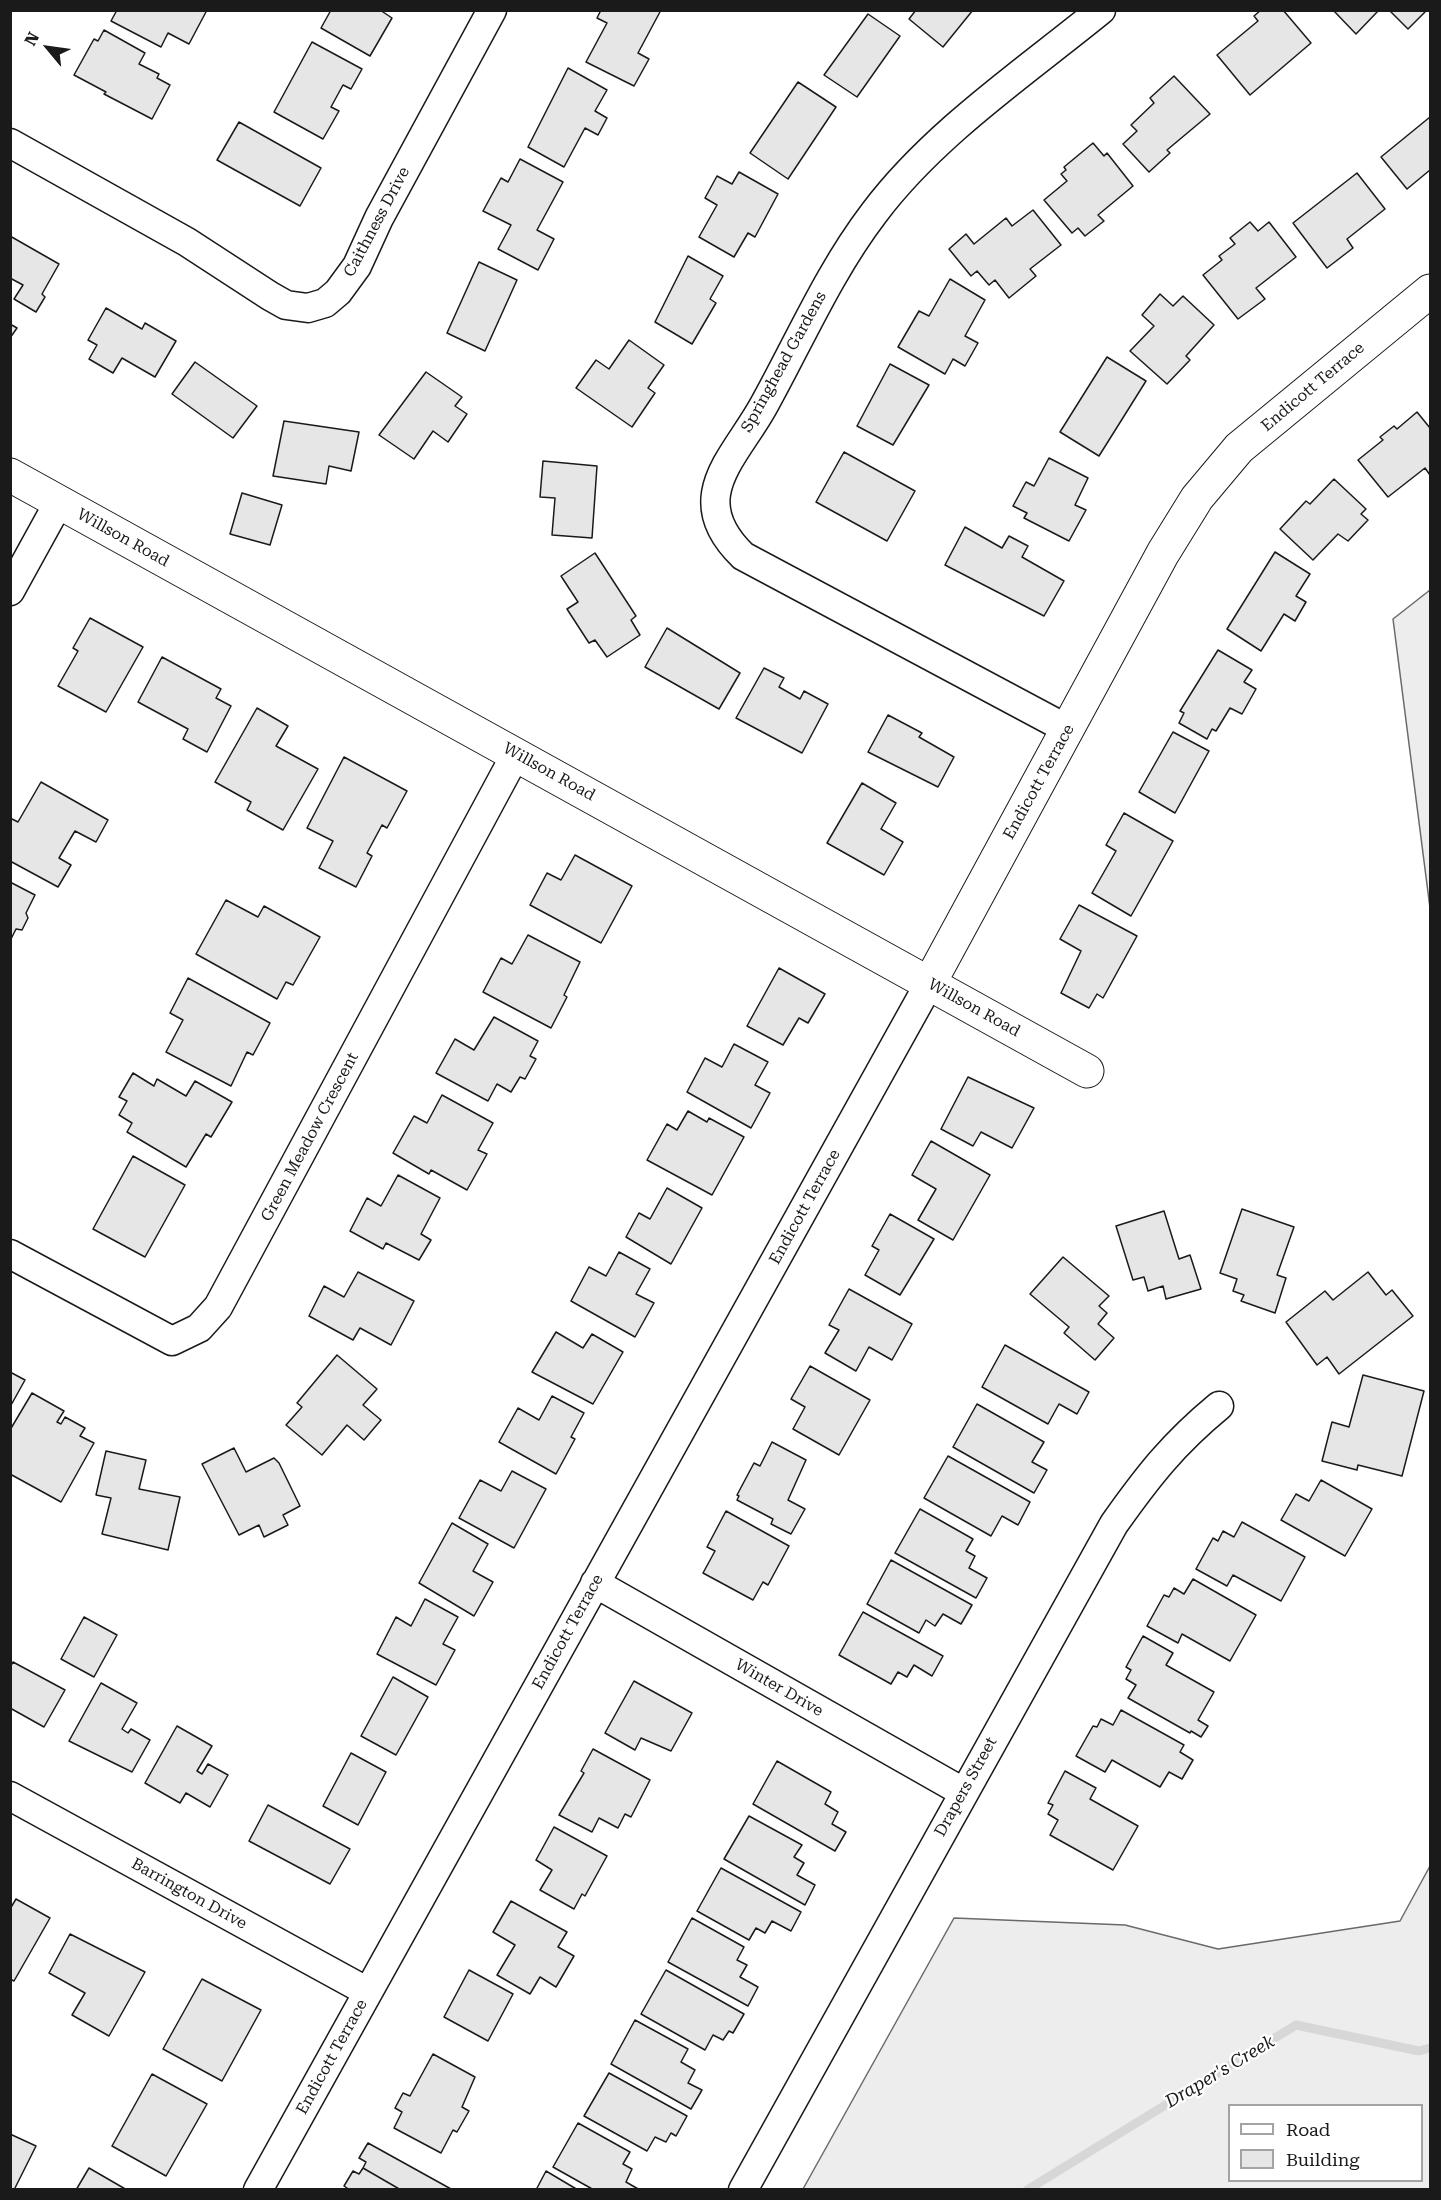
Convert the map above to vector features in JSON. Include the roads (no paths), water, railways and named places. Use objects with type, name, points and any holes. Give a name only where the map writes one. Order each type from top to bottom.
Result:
[{"type":"street","name":"Caithness Drive","points":[[10,143],[187,242],[286,305],[308,308],[326,303],[338,292],[357,266],[379,218],[492,10]]},
{"type":"street","name":"Springhead Gardens","points":[[1068,729],[743,556],[722,527],[717,491],[723,468],[764,407],[836,268],[875,211],[922,160],[1101,10]]},
{"type":"street","name":"Endicott Terrace","points":[[258,2190],[929,984],[1163,553],[1197,498],[1239,448],[1431,291]]},
{"type":"street","name":"Willson Road","points":[[10,475],[1087,1071]]},
{"type":"street","points":[[10,591],[59,502]]},
{"type":"street","name":"Green Meadow Crescent","points":[[10,1254],[172,1341],[199,1328],[218,1307],[516,754]]},
{"type":"street","name":"Drapers Street","points":[[743,2190],[1114,1524],[1151,1471],[1187,1433],[1219,1406]]},
{"type":"street","name":"Winter Drive","points":[[595,1583],[963,1792]]},
{"type":"street","name":"Barrington Drive","points":[[10,1796],[368,1992]]},
{"type":"waterway","name":"Draper's Creek","points":[[1027,2190],[1296,2025],[1419,2051],[1430,2048]]}]
